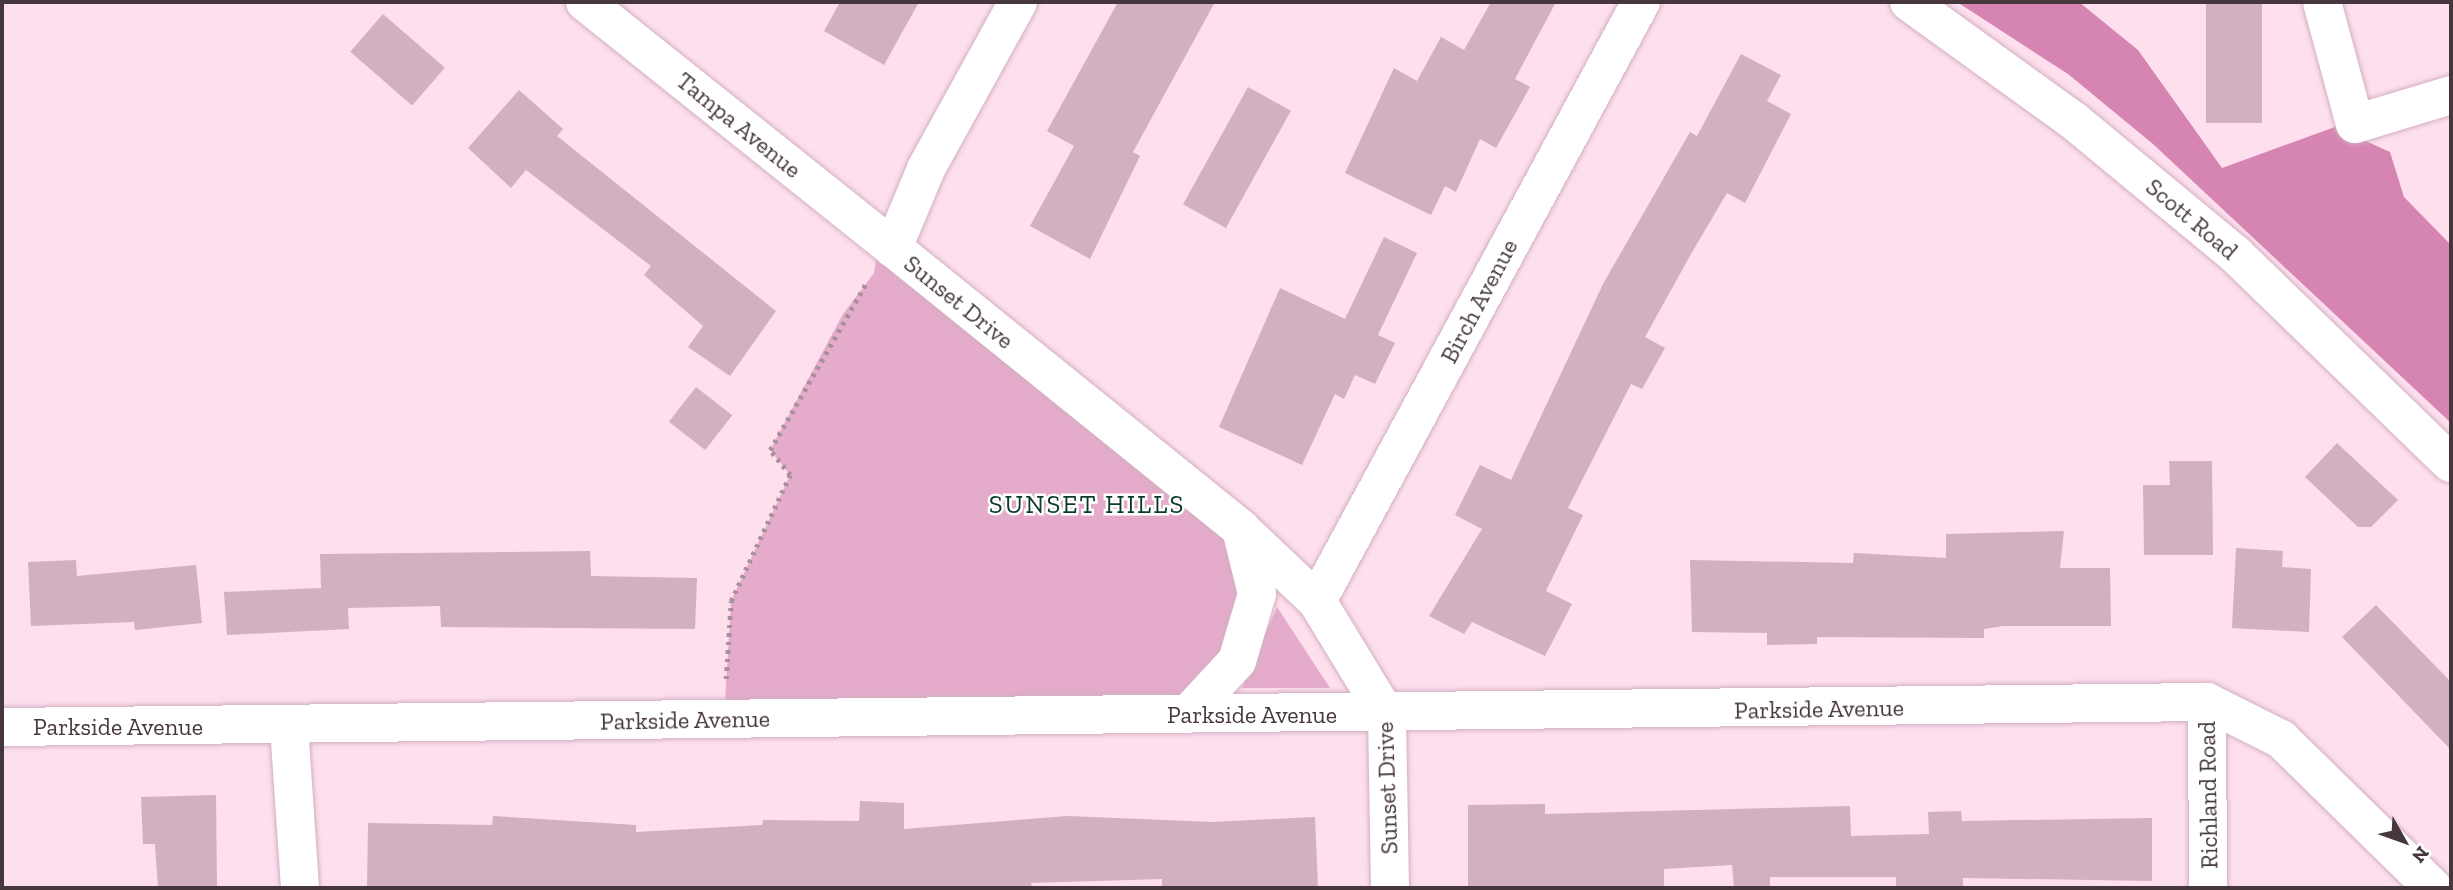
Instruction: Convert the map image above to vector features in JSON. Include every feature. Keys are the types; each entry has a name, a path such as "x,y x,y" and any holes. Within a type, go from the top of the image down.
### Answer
{"street":[{"name":"Tampa Avenue","path":"585,2 893,248"},
{"name":"Sunset Drive","path":"1018,2 926,169 893,248 1241,529 1317,601 1387,716 1390,888"},
{"name":"Birch Avenue","path":"1317,601 1642,2"},
{"name":"Scott Road","path":"1909,2 2074,121 2236,255 2451,463"},
{"path":"2322,2 2355,124 2451,95"},
{"path":"1188,714 1237,661 1257,594 1241,529"},
{"name":"Parkside Avenue","path":"2,727 289,726 1188,714 1387,716 2207,702 2281,739 2433,888"},
{"name":"Richland Road","path":"2207,702 2208,888"},
{"path":"289,726 300,888"}],"path":[{"path":"726,686 731,601 790,475 770,450 867,281"}],"shaded area":[{"path":"1957,2 2079,2 2138,50 2222,168 2335,127 2390,152 2404,197 2451,245 2451,423 2153,144 2068,74"},
{"path":"880,237 1241,529 1257,594 1188,714 724,719 731,601 790,475 770,450 843,314 874,273"},
{"path":"1277,607 1330,688 1242,688"}],"building":[{"path":"840,2 919,2 884,65 824,31"},
{"path":"1118,2 1215,2 1133,152 1140,156 1090,259 1030,226 1074,146 1047,131"},
{"path":"1491,2 1556,2 1515,79 1530,87 1496,148 1480,139 1456,192 1445,186 1431,215 1345,173 1394,68 1417,81 1441,37 1464,50"},
{"path":"2206,2 2262,2 2262,123 2206,123"},
{"path":"383,14 445,68 412,106 350,52"},
{"path":"1741,54 1781,75 1767,101 1791,114 1745,203 1727,193 1645,337 1665,348 1642,389 1631,384 1568,508 1583,515 1546,591 1572,604 1545,656 1472,622 1464,634 1429,616 1482,529 1455,515 1480,465 1511,480 1603,284 1690,132 1697,136"},
{"path":"1248,87 1291,111 1226,228 1183,204"},
{"path":"519,90 563,129 557,136 776,311 730,376 688,347 703,326 644,275 651,266 526,170 511,188 468,148"},
{"path":"1384,237 1417,253 1378,335 1395,343 1375,384 1355,375 1344,399 1335,394 1302,465 1219,427 1280,288 1345,319"},
{"path":"696,387 732,415 705,450 669,422"},
{"path":"2337,443 2398,500 2371,527 2358,527 2305,477"},
{"path":"2169,461 2212,461 2213,555 2144,555 2143,485 2170,485"},
{"path":"2064,531 2060,568 2110,568 2111,626 2003,626 1984,629 1984,638 1817,637 1817,644 1767,645 1767,633 1692,632 1690,560 1853,563 1854,553 1946,558 1946,534"},
{"path":"2236,548 2283,551 2282,567 2311,569 2309,632 2232,628"},
{"path":"590,551 591,576 697,578 695,629 441,627 440,606 348,608 349,629 227,635 224,592 321,588 320,554"},
{"path":"76,560 77,576 196,565 202,623 135,630 134,622 31,626 28,562"},
{"path":"2376,605 2451,682 2451,750 2342,637"},
{"path":"216,795 217,888 158,888 155,844 143,844 141,797"},
{"path":"860,801 904,803 904,829 1068,816 1213,822 1315,817 1318,888 1162,888 1162,879 1031,883 1032,888 367,887 368,823 492,825 493,816 636,825 636,832 762,825 763,820 859,821"},
{"path":"1545,804 1545,814 1850,806 1851,836 1929,834 1928,812 1961,811 1962,821 2152,818 2152,881 1963,878 1963,888 1896,888 1896,877 1770,877 1770,888 1734,888 1732,865 1664,869 1664,888 1468,888 1468,805"}],"district":[{"name":"SUNSET HILLS","path":"1087,505"}]}
